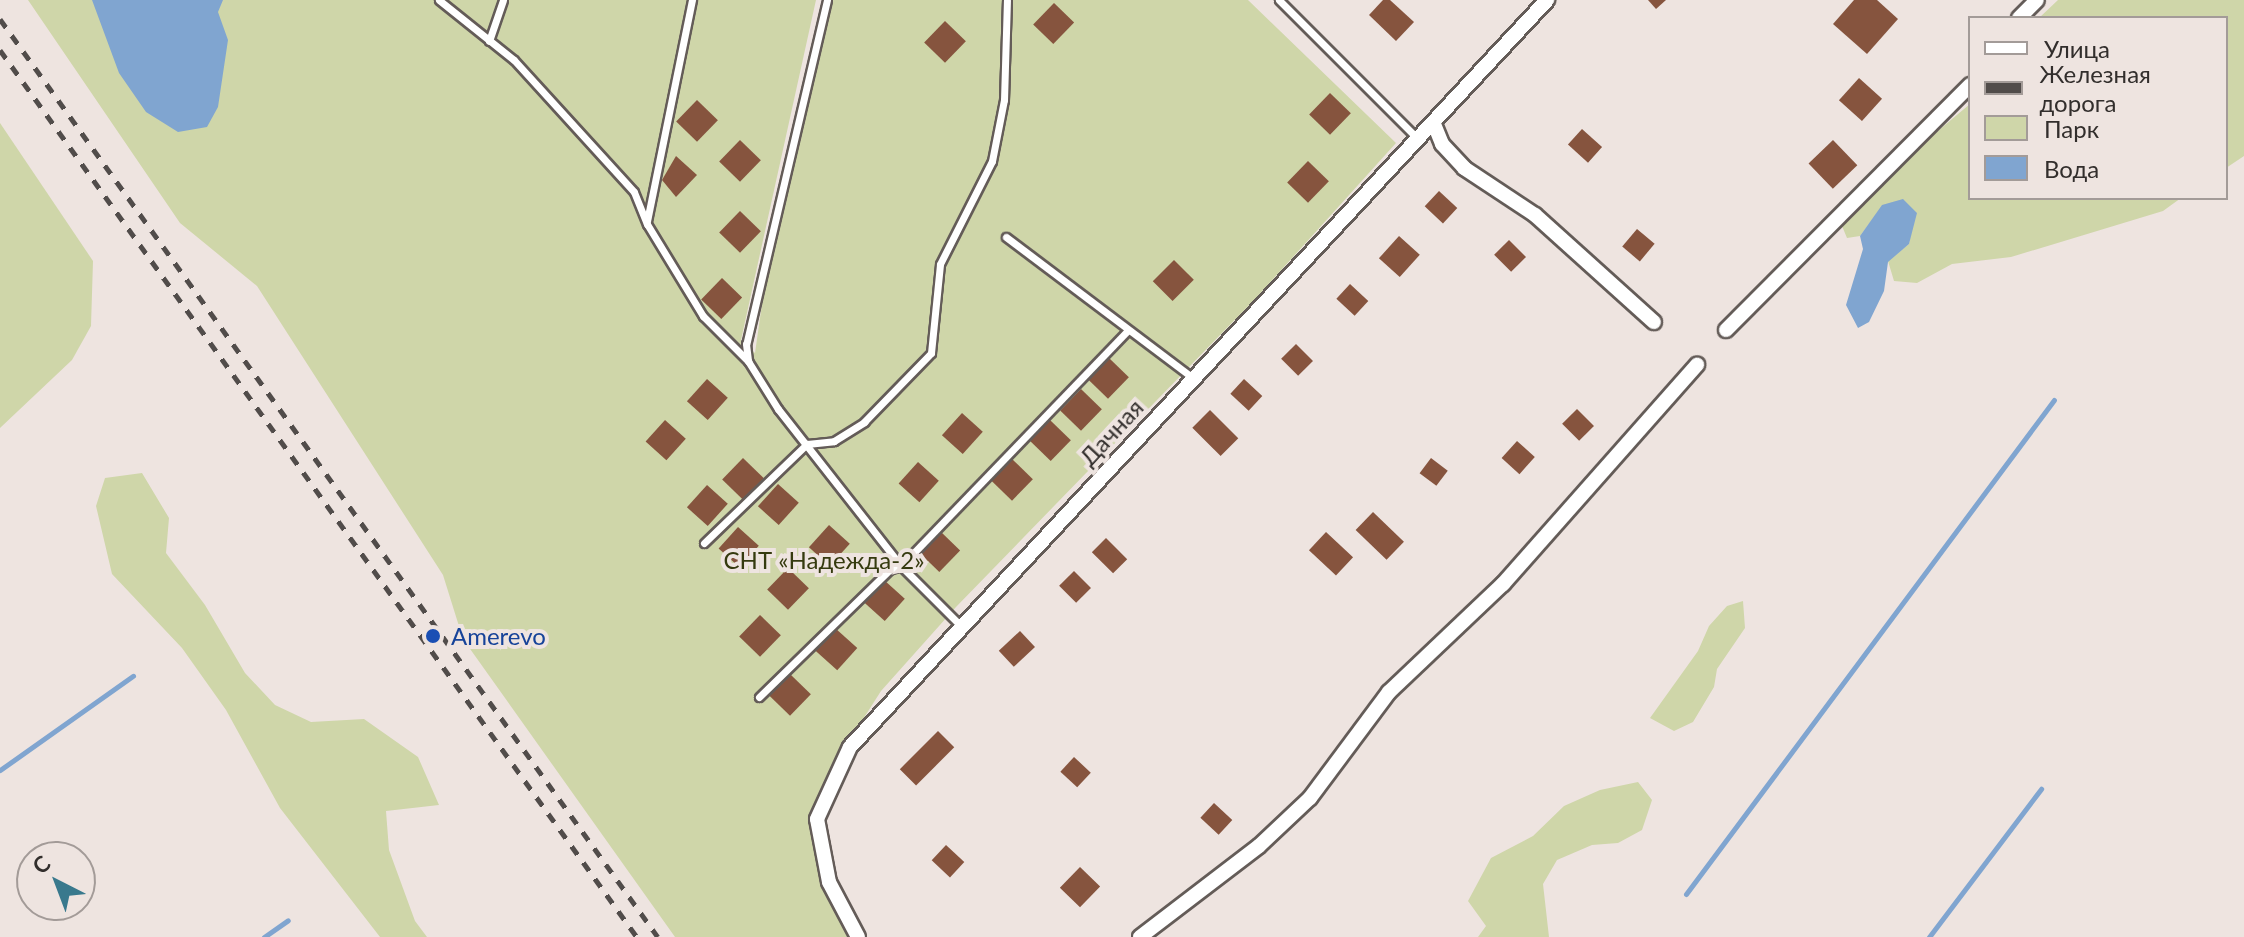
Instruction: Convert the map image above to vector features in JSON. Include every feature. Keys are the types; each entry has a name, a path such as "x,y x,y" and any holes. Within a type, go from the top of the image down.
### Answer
{"street":[{"name":"Дачная","path":"959,624 1434,124 1547,0"},
{"path":"2021,16 2037,0"},
{"path":"1726,330 1968,87"},
{"path":"1434,124 1442,144 1464,168 1535,215 1654,322"},
{"path":"858,937 829,882 817,819 850,747 959,624 1314,263 1420,140"},
{"path":"1140,937 1259,846 1310,798 1389,692 1503,584 1697,365"}],"lane":[{"path":"439,0 489,41 565,112 625,180 647,224 703,316 748,361 901,566 959,624"},
{"path":"489,41 503,0"},
{"path":"647,224 692,0"},
{"path":"748,361 746,344 827,0"},
{"path":"704,543 807,444 834,441 864,422 931,353 940,264 992,161 1004,100 1007,0"},
{"path":"1279,0 1420,140"},
{"path":"1006,237 1198,382"},
{"path":"759,697 889,570 901,566 1127,331"}],"green space":[{"name":"СНТ «Надежда-2»","path":"28,0 816,0 741,340 755,353 772,234 833,0 1248,0 1396,143 1256,298 956,607 881,691 837,760 821,836 855,937 675,937 463,639 443,575 257,286 180,223"},
{"path":"2058,0 2244,0 2244,156 2228,167 2228,16 2041,16"},
{"path":"1968,106 1968,200 2178,200 2163,211 2011,257 1952,264 1917,283 1894,281 1888,261 1909,244 1911,231 1883,205 1860,236 1847,238 1842,226 1908,156"},
{"path":"0,123 93,261 91,326 72,360 0,428"},
{"path":"142,473 169,518 166,553 205,605 245,673 275,705 311,722 364,719 418,757 439,805 386,811 389,850 415,921 427,937 380,937 280,808 226,710 182,648 112,574 96,506 105,478"},
{"path":"1743,601 1745,628 1717,669 1714,687 1693,722 1674,731 1650,718 1698,651 1709,626 1727,606"},
{"path":"1638,782 1652,800 1642,830 1618,843 1592,845 1557,860 1543,884 1549,937 1478,937 1486,926 1468,901 1491,858 1533,836 1564,806 1600,790"}],"water":[{"path":"92,0 223,0 218,12 228,40 218,107 207,127 178,132 146,112 119,73"},
{"path":"1903,199 1917,213 1909,244 1888,262 1884,291 1869,322 1858,328 1846,305 1863,249 1860,236 1882,205"}],"building":[{"path":"1383,0 1390,0 1414,22 1396,41 1369,15"},
{"path":"1648,0 1666,0 1656,9"},
{"path":"1854,0 1877,0 1898,19 1867,54 1833,24"},
{"path":"1054,3 1074,22 1053,44 1033,25"},
{"path":"945,21 966,41 945,63 924,43"},
{"path":"1859,78 1882,99 1862,121 1839,100"},
{"path":"1330,93 1351,113 1330,135 1309,115"},
{"path":"697,100 718,120 697,142 676,122"},
{"path":"1582,129 1602,147 1588,163 1568,145"},
{"path":"740,140 761,160 740,182 719,162"},
{"path":"1833,140 1857,165 1833,189 1809,164"},
{"path":"676,156 697,175 676,197 662,180"},
{"path":"1308,161 1329,181 1308,203 1287,183"},
{"path":"1439,191 1457,208 1443,223 1425,206"},
{"path":"740,211 761,231 740,253 719,233"},
{"path":"1637,229 1655,244 1640,261 1622,247"},
{"path":"1399,236 1420,255 1400,277 1379,258"},
{"path":"1509,240 1526,257 1511,272 1494,255"},
{"path":"1174,260 1194,280 1173,301 1153,281"},
{"path":"722,278 742,297 721,319 701,300"},
{"path":"1350,284 1368,301 1355,316 1336,299"},
{"path":"1296,344 1313,361 1298,376 1281,359"},
{"path":"1108,357 1129,377 1108,399 1087,379"},
{"path":"707,379 728,398 708,420 687,401"},
{"path":"1244,379 1262,396 1249,411 1230,394"},
{"path":"1081,389 1102,409 1081,431 1060,411"},
{"path":"1577,409 1594,426 1579,441 1562,424"},
{"path":"1210,410 1238,438 1221,456 1192,428"},
{"path":"962,413 983,432 963,454 942,435"},
{"path":"665,420 686,439 666,460 646,442"},
{"path":"1050,420 1071,440 1051,461 1030,441"},
{"path":"1517,441 1535,457 1519,474 1502,458"},
{"path":"743,458 764,478 743,500 722,480"},
{"path":"1431,458 1448,471 1436,486 1420,473"},
{"path":"1012,459 1033,479 1012,501 991,481"},
{"path":"918,462 939,481 919,502 899,484"},
{"path":"778,484 799,503 779,525 758,506"},
{"path":"707,485 728,504 708,526 687,507"},
{"path":"1373,512 1404,542 1387,560 1356,530"},
{"path":"829,525 850,544 830,566 809,547"},
{"path":"738,527 759,546 739,567 719,549"},
{"path":"940,531 960,550 939,572 919,553"},
{"path":"1326,532 1353,557 1336,576 1309,550"},
{"path":"1106,538 1127,559 1113,573 1092,552"},
{"path":"788,568 809,588 788,610 767,590"},
{"path":"1074,571 1091,588 1076,603 1059,586"},
{"path":"884,580 905,599 885,621 864,602"},
{"path":"760,615 781,635 760,657 739,637"},
{"path":"835,628 857,648 837,670 815,650"},
{"path":"1020,631 1035,647 1014,667 999,651"},
{"path":"790,674 811,694 790,716 769,696"},
{"path":"938,731 954,747 916,785 900,769"},
{"path":"1074,757 1091,773 1077,787 1060,772"},
{"path":"1214,803 1232,820 1219,835 1200,818"},
{"path":"946,845 964,862 950,877 932,860"},
{"path":"1080,867 1100,886 1080,907 1060,888"}],"waterway":[{"path":"1686,894 2054,400"},
{"path":"0,770 133,676"},
{"path":"1929,937 2041,789"},
{"path":"264,937 288,920"}],"railway":[{"path":"0,19 658,937"},
{"path":"0,50 637,937"}],"place":[{"name":"Amerevo","path":"433,636"}]}
